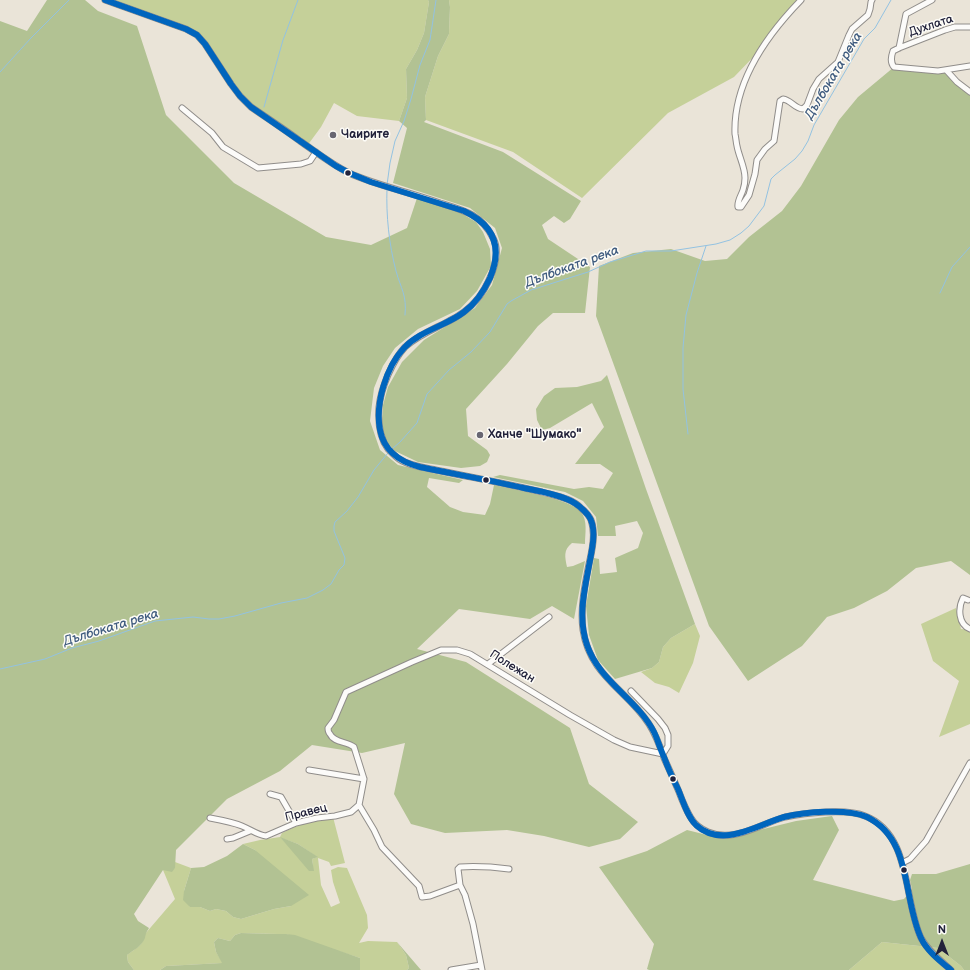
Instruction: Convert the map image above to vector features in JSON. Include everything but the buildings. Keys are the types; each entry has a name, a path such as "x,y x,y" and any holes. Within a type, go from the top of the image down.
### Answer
{"street":[{"path":"105,0 186,29 197,35 231,84 251,107 332,164 353,174 383,185 430,199 469,213 480,220 491,234 496,244 497,252 494,268 477,301 466,312 451,321 422,334 408,344 391,367 380,399 378,419 381,435 386,446 400,460 417,466 518,486 564,498 576,503 585,511 591,520 593,531 591,554 583,600 582,621 583,632 589,653 605,677 629,700 647,722 657,738 689,816 696,825 715,835 729,836 753,829 781,818 812,813 852,812 865,815 877,822 888,833 897,846 915,921 921,937 930,951 951,970"},
{"path":"801,0 787,15 761,50 746,78 739,100 735,133 736,145 744,169 745,178 744,190 738,201 738,207 742,207 749,195 758,160 764,149 774,141 780,101 786,99 799,109 807,105 813,89 819,79 838,62 852,29 868,15 872,0"},
{"path":"932,0 906,14 899,48 894,51 892,55 892,65 894,67 938,71 947,71 970,66"},
{"name":"Духлата","path":"899,48 955,27 970,27"},
{"path":"947,71 957,82 970,92"},
{"path":"182,108 212,133 223,147 258,168 301,164 310,161 316,152"},
{"path":"968,600 963,598 960,610 963,623 970,629"},
{"path":"488,664 549,617"},
{"name":"Полежан","path":"364,779 354,747 350,744 334,739 330,735 328,728 334,720 346,692 441,650 457,650 470,654 614,740 630,747 663,754"},
{"path":"631,691 665,728 668,735 668,746 663,754"},
{"path":"902,863 910,859 926,841 970,763"},
{"path":"309,770 364,779 359,805 382,847 419,886 422,897 430,896 460,885"},
{"path":"270,794 281,797 296,823"},
{"name":"Правец","path":"210,818 237,825 266,836 296,823 351,812 359,805"},
{"path":"227,839 233,838 250,830"},
{"path":"451,970 482,968 473,924 464,892 460,885 459,868 493,867 509,869"}],"green space":[{"path":"47,0 85,0 98,11 137,26 166,115 234,183 326,237 371,245 407,228 417,198 461,213 476,222 483,232 490,249 491,266 477,291 460,309 418,329 395,348 383,366 374,388 370,421 380,450 398,465 463,480 459,483 429,478 427,487 450,507 463,512 485,515 490,504 494,485 554,499 575,507 581,512 585,519 585,544 572,543 567,548 565,554 567,567 585,561 574,619 552,606 530,619 459,609 417,649 466,662 570,728 589,784 638,822 620,839 589,847 544,836 507,830 445,833 411,824 394,794 405,743 362,753 312,745 280,771 227,799 176,850 175,868 172,872 163,870 134,914 138,921 149,928 145,938 138,948 127,955 128,962 134,970 0,970 0,21 27,31"},
{"path":"105,0 428,0 429,2 424,33 417,50 406,69 407,98 399,121 357,116 334,103 321,127 307,146 240,96 197,35"},
{"path":"428,0 449,0 450,7 449,34 438,56 425,97 426,120 424,122 503,152 581,201 570,219 564,223 554,216 542,225 548,239 590,267 585,313 553,313 538,326 507,364 466,409 468,436 487,450 490,455 487,462 480,466 461,468 418,462 395,451 385,440 382,424 383,405 388,387 402,362 424,340 475,308 492,285 502,248 495,228 470,208 393,183 407,128 399,121 407,98 406,69 417,50 424,33 429,2"},
{"path":"449,0 801,0 761,49 734,77 668,113 582,198 513,152 426,120 425,97 438,56 449,34"},
{"path":"894,67 947,71 970,92 970,575 951,561 916,568 887,591 854,608 827,617 802,646 748,681 709,626 596,316 599,266 633,253 671,249 705,261 727,259 749,237 782,211 801,186 839,120 858,97"},
{"path":"607,375 646,489 695,624 671,638 663,647 659,662 652,668 615,679 598,660 589,635 586,606 594,558 599,559 600,574 617,572 615,558 638,548 643,533 637,521 615,526 616,536 598,536 596,517 583,501 565,492 493,477 500,475 574,489 589,487 603,489 613,473 600,464 575,464 604,427 592,403 550,428 542,430 537,420 536,409 544,396 555,388 577,387 601,381"},
{"path":"956,608 961,629 970,630 970,724 939,737 959,681 933,661 921,624"},
{"path":"695,624 700,636 693,663 679,693 669,687 655,683 641,672 652,668 659,662 663,647 671,638"},
{"path":"832,816 839,830 813,880 894,901 904,899 912,889 910,880 912,874 936,874 970,864 970,970 964,970 938,948 882,942 849,970 647,969 654,944 599,867 647,851 687,830 723,839 796,821"},
{"path":"333,817 345,863 331,866 329,862 318,858 321,885 331,907 340,903 333,882 331,870 338,867 347,868 367,915 368,928 359,943 368,941 397,942 406,955 409,968 407,970 360,970 360,958 286,934 241,933 235,935 230,941 218,938 214,942 216,952 223,963 166,966 160,970 134,970 128,962 127,955 141,944 145,934 175,899 163,870 175,868 175,862 191,868 184,891 190,907 200,907 210,911 216,909 226,911 233,917 241,919 274,909 291,906 255,850 243,844 280,837 282,833 294,827","holes":["281,838 298,844 317,857 312,859 313,866"]},
{"path":"280,837 298,844 318,857 312,859 314,871 309,871"},
{"path":"243,844 255,850 309,895 291,906 274,909 241,919 233,917 226,911 216,909 210,911 200,907 190,907 183,900 184,891 191,868 204,867 227,856"},
{"path":"241,933 295,935 360,958 360,970 160,970 166,966 222,963 216,952 214,942 218,938 230,941 235,935"},
{"path":"397,942 421,970 407,970 409,968 406,955"},
{"path":"882,942 938,948 964,970 849,970"}],"waterway":[{"path":"0,72 69,0"},
{"path":"264,107 283,40 298,0"},
{"path":"387,185 395,141 404,121 420,65 430,40 436,0"},
{"name":"Дълбоката река","path":"392,449 417,423 427,394 449,370 471,352 490,332 507,304 511,301 531,290 588,272 610,262 646,251 671,251 716,244 730,240 749,226 764,206 771,179 795,159 802,151 808,141 814,125 864,39 875,28 891,0"},
{"path":"387,188 387,209 390,240 396,271 404,297 405,315"},
{"path":"688,434 683,389 683,348 686,315 706,246"},
{"path":"940,293 952,267 970,247"},
{"name":"Дълбоката река","path":"0,669 45,659 72,648 99,641 155,621 193,617 219,619 307,598 323,590 331,584 339,570 344,565 345,558 334,531 335,522 347,511 358,497 374,470 388,453"}],"transit line":[{"path":"105,0 186,29 197,35 205,44 231,84 251,107 336,166 371,182 464,211 483,223 489,230 495,247 496,256 490,278 485,288 472,305 457,317 426,332 411,342 404,348 392,365 383,386 379,409 380,430 385,444 389,450 400,459 413,465 560,496 571,501 582,509 588,515 592,523 593,531 593,545 582,609 582,621 587,645 600,669 647,720 654,732 690,817 696,825 706,832 717,835 728,835 740,833 784,817 803,814 849,812 867,817 882,827 892,840 899,855 915,922 921,938 930,951 951,970"}],"place":[{"name":"Чаирите","path":"333,135"},
{"name":"Ханче \"Шумако\"","path":"480,435"}]}
